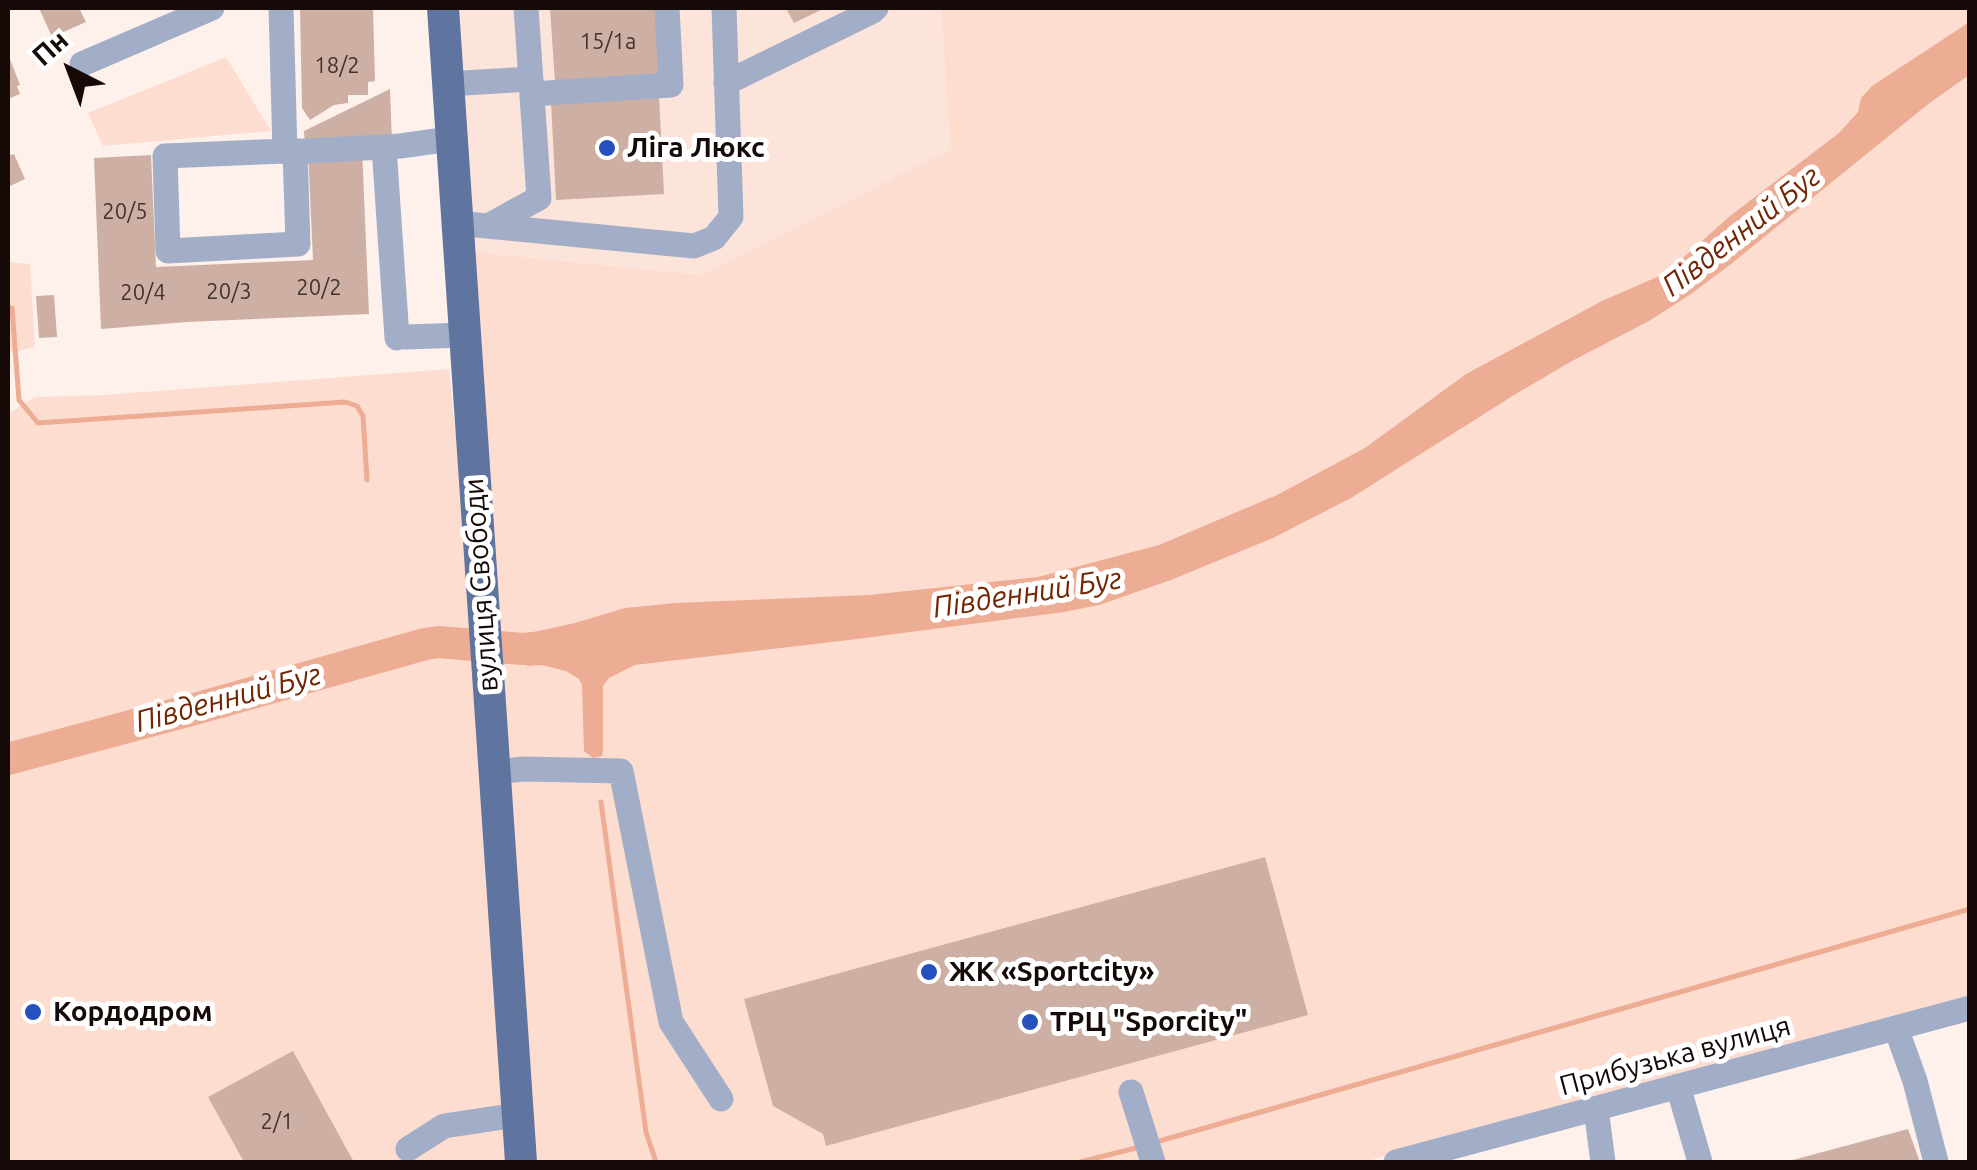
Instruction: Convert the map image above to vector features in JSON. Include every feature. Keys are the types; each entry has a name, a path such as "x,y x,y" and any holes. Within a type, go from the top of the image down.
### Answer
{"main road":[{"name":"вулиця Свободи","path":"443,8 520,1162"}],"street":[{"path":"82,64 212,8"},
{"path":"281,8 290,151 298,244 168,250 165,156 290,151 384,147 450,139"},
{"path":"490,225 539,198 526,8"},
{"path":"447,84 671,84 667,8"},
{"path":"456,223 694,246 714,238 731,217 724,8"},
{"path":"726,82 876,8"},
{"path":"384,147 401,338 463,335"},
{"path":"494,772 620,771 671,1022 721,1099"},
{"name":"Прибузька вулиця","path":"1396,1162 1970,1008"},
{"path":"1896,1028 1936,1162"},
{"path":"1678,1086 1700,1162"},
{"path":"1131,1092 1153,1162"},
{"path":"1596,1109 1602,1162"},
{"path":"408,1149 444,1126 518,1116"}],"shaded area":[{"path":"452,8 941,8 952,149 701,275 466,251"},
{"path":"941,8 1969,8 1969,999 1364,1162 529,1162 466,251 701,275 951,149"},
{"path":"226,57 271,131 103,146 88,113"},
{"path":"8,262 30,264 35,347 8,353"},
{"path":"449,369 468,550 513,1162 8,1162 8,414 35,397"}],"water":[{"path":"1968,23 1969,75 1691,294 1514,395 1351,498 1273,538 1171,580 1099,605 1064,612 635,665 609,678 603,686 603,751 602,756 593,758 584,751 579,679 566,671 522,663 521,638 525,634 625,608 869,595 1038,577 1159,545 1277,495 1365,448 1466,374 1675,265 1730,216 1839,133 1858,112 1861,98 1872,86"}],"building":[{"path":"39,8 79,8 86,22 52,37"},
{"path":"300,8 373,8 375,81 368,82 368,95 348,95 348,103 334,105 310,120 302,108"},
{"path":"550,8 661,8 665,76 555,83"},
{"path":"786,8 825,8 794,23"},
{"path":"8,54 20,94 8,99"},
{"path":"390,89 392,143 305,146 304,131"},
{"path":"659,96 664,194 556,200 551,102"},
{"path":"362,148 369,314 101,329 94,158 151,155 156,267 313,260 308,151"},
{"path":"14,154 25,179 8,187 8,156"},
{"path":"54,295 57,337 39,338 36,296"},
{"name":"ТРЦ \"Sporcity\"","path":"1265,857 1308,1015 826,1146 823,1134 773,1106 744,999"},
{"path":"293,1051 354,1162 244,1162 208,1097"},
{"path":"1908,1129 1920,1162 1789,1162 1789,1161"}],"waterway":[{"path":"8,307 12,308 19,400 38,423 345,402 357,406 363,416 367,480"},
{"name":"Південний Буг","path":"8,759 425,644 522,649 567,645"},
{"path":"601,802 646,1132 656,1162"},
{"path":"1156,1142 1970,909"},
{"path":"1080,1162 1140,1147"}],"place":[{"name":"Ліга Люкс","path":"607,148"},
{"name":"ЖК «Sportcity»","path":"929,972"},
{"name":"Кордодром","path":"33,1012"},
{"name":"ТРЦ \"Sporcity\"","path":"1030,1022"}]}
